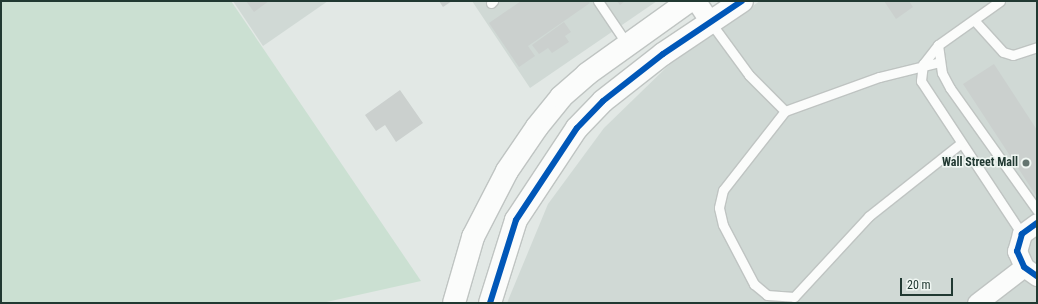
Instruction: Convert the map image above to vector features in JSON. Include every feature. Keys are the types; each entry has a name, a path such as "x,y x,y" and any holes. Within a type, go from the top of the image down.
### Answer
{"street":[{"path":"454,303 473,236 515,158 561,97 627,44 689,1"},
{"path":"696,1 711,23"},
{"path":"490,303 516,220 577,128 603,102 651,64 742,1"},
{"path":"977,303 1030,272 1018,251 1030,228"}],"lane":[{"path":"598,1 627,44"},
{"path":"1000,1 938,45 923,64 921,81 925,92 961,143 1030,228"},
{"path":"974,20 1003,52 1013,55 1037,47"},
{"path":"711,23 753,80 785,111"},
{"path":"938,45 940,62 950,88 1037,210"},
{"path":"940,62 923,64 825,94 785,111 723,190 719,208 731,245 754,284 779,298 794,297 807,286 869,216 961,143"}],"shaded area":[{"path":"233,1 328,1 263,46"},
{"path":"472,1 657,1 530,88"},
{"path":"760,1 1037,1 1037,303 507,303 548,204 604,128 674,60"}],"green space":[{"path":"1,1 231,1 421,281 322,303 1,303"}],"building":[{"path":"246,1 269,1 254,12"},
{"path":"439,1 452,1 443,7"},
{"path":"521,1 588,1 590,3 528,46 535,56 519,67 489,23"},
{"path":"617,1 625,1 620,5"},
{"path":"884,1 909,1 913,7 896,19"},
{"path":"564,22 571,32 565,36 569,42 552,53 548,48 539,54 532,45"},
{"name":"Wall Street Mall","path":"994,64 1037,130 1037,197 963,84"},
{"path":"400,90 423,123 396,142 385,125 376,131 365,115"}],"cycle path":[{"path":"490,303 516,220 577,128 603,101 663,54 742,1"},
{"path":"1037,223 1022,234 1017,251 1024,267 1037,276"}],"place":[{"name":"Wall Street Mall","path":"1026,163"}]}
